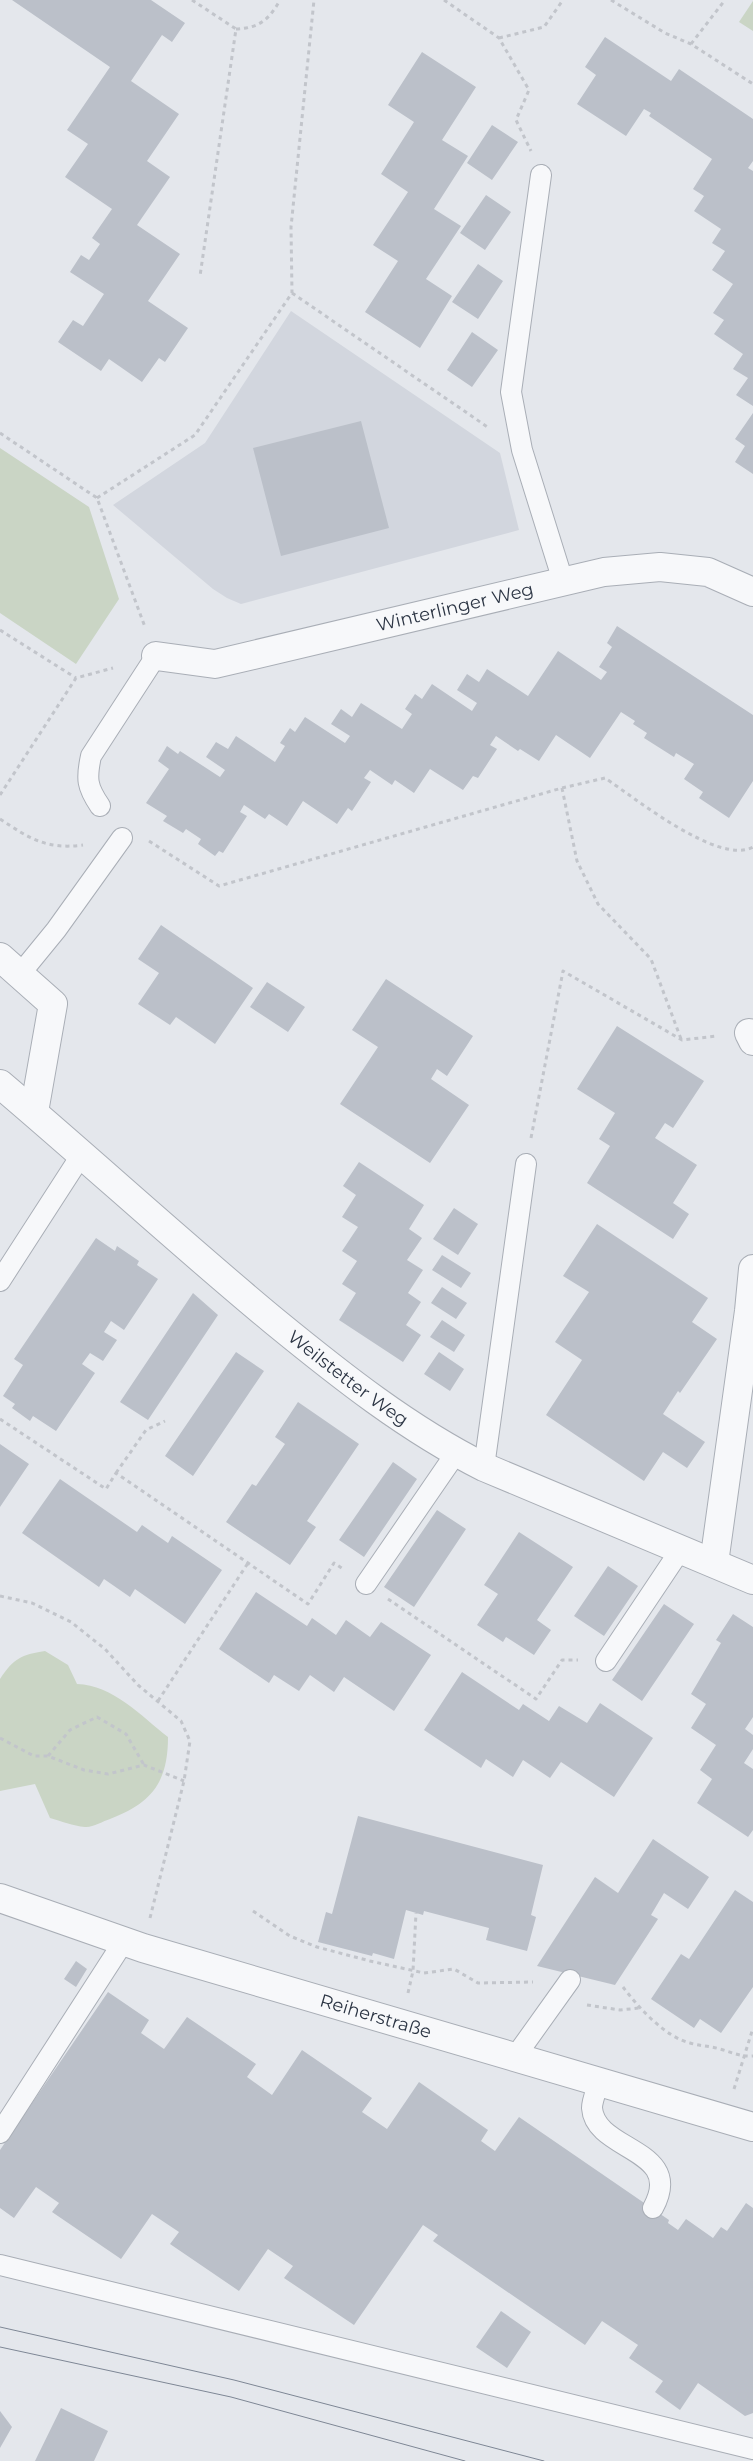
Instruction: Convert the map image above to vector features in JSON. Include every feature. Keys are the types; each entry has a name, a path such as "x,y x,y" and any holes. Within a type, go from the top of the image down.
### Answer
{"street":[{"name":"Winterlinger Weg","path":"156,656 215,664 604,572 660,567 708,572 753,592"},
{"path":"10,965 53,1004 34,1112"},
{"name":"Weilstetter Weg","path":"0,1084 248,1300 343,1377 456,1452 484,1467 753,1580"},
{"path":"714,1563 750,1310 753,1269"},
{"name":"Reiherstraße","path":"0,1898 134,1944 753,2127"}],"lane":[{"path":"541,174 511,392 522,450 563,581"},
{"path":"100,806 89,790 87,774 91,756 156,656"},
{"path":"10,965 56,930 122,838"},
{"path":"0,1281 82,1154"},
{"path":"484,1467 526,1164"},
{"path":"366,1584 456,1452"},
{"path":"606,1661 681,1549"},
{"path":"0,2133 134,1944"},
{"path":"515,2057 565,1987"},
{"path":"600,2082 592,2107 596,2121 604,2130 654,2167 661,2186 659,2198 653,2208"},
{"path":"0,2264 753,2449"}],"path":[{"path":"192,0 236,30 253,28 263,22 280,0"},
{"path":"200,0 201,6"},
{"path":"97,498 195,435 292,293 291,227 314,0"},
{"path":"444,0 499,38 529,90 516,120 541,174"},
{"path":"499,38 544,27 564,0"},
{"path":"611,0 665,33 691,44 753,84"},
{"path":"691,44 725,0"},
{"path":"200,276 236,30"},
{"path":"292,293 522,450"},
{"path":"0,433 97,498 156,656 76,678 0,795"},
{"path":"0,630 76,678"},
{"path":"0,819 34,841 65,848 140,835 219,886 562,788 605,778 692,836 723,850 748,850 753,847"},
{"path":"562,788 577,861 598,904 651,959 682,1040"},
{"path":"526,1164 563,971 682,1040 751,1037"},
{"path":"0,1419 106,1489 146,1430 165,1421"},
{"path":"116,1473 308,1604 334,1563 536,1699 562,1660 606,1661"},
{"path":"158,1700 248,1563"},
{"path":"0,1596 32,1604 71,1622 105,1648 138,1684 180,1721 190,1742 184,1781 134,1944"},
{"path":"48,1756 70,1730 97,1717 126,1734 144,1765"},
{"path":"0,1738 34,1756 48,1756 84,1770 108,1774 144,1765 184,1781"},
{"path":"253,1911 290,1936 317,1947 424,1973 454,1969 478,1983 530,1981 565,1987 592,2007 620,2010 639,2008"},
{"path":"409,2026 406,2003 413,1971 416,1913"},
{"path":"623,1987 639,2008 666,2030 688,2043 715,2047 744,2057 753,2056"},
{"path":"733,2092 753,2028"}],"shaded area":[{"path":"291,311 500,453 519,530 241,604 213,589 113,505 205,443"}],"green space":[{"path":"753,1 753,31 739,22"},
{"path":"0,448 89,507 119,599 76,664 0,613"},
{"path":"45,1651 68,1665 77,1684 103,1690 114,1696 137,1711 168,1737 165,1767 155,1789 137,1806 125,1813 91,1826 76,1826 50,1818 35,1784 0,1791 0,1679 14,1662 24,1656"}],"building":[{"path":"12,0 151,0 185,23 172,42 162,35 131,81 179,114 147,161 170,177 137,225 180,254 148,301 188,328 165,362 159,358 142,382 109,359 101,371 58,342 73,320 83,326 104,294 70,272 81,255 89,260 100,244 92,238 112,209 65,177 88,144 67,130 110,67"},
{"path":"605,37 671,81 679,69 753,119 753,161 748,168 753,171 753,406 736,395 748,378 733,369 743,354 714,334 724,320 713,313 733,284 712,270 725,251 712,243 721,229 694,211 704,196 693,189 712,159 649,116 651,113 644,109 626,136 577,104 596,75 585,67"},
{"path":"422,52 476,87 442,140 468,156 434,209 461,226 426,279 452,296 420,348 365,312 398,261 373,245 408,192 381,174 414,122 388,105"},
{"path":"492,125 518,142 492,180 467,163"},
{"path":"486,195 511,212 485,250 460,233"},
{"path":"478,264 503,281 478,319 452,302"},
{"path":"472,332 498,350 472,387 447,370"},
{"path":"753,413 753,474 735,462 745,446 735,439"},
{"path":"361,421 389,528 281,556 253,448"},
{"path":"617,626 753,715 753,781 729,818 699,798 703,792 684,779 694,764 676,753 674,757 644,738 647,733 633,724 635,721 621,712 590,758 556,735 539,761 520,749 518,751 496,736 490,745 497,749 478,778 473,776 463,790 430,769 414,793 395,780 392,785 370,770 364,778 371,782 352,811 348,808 337,824 303,801 287,826 269,814 265,819 244,805 240,812 247,816 223,853 219,851 215,856 198,844 201,839 186,829 183,833 163,821 167,816 146,803 169,769 158,761 167,746 178,754 180,751 220,777 225,770 206,757 216,742 228,749 236,736 275,762 285,746 280,743 290,728 295,732 305,717 345,743 350,736 331,724 341,709 352,717 361,703 402,729 412,714 405,709 415,694 422,699 432,684 472,711 477,703 457,690 467,674 479,682 487,669 528,696 558,651 601,680 607,672 599,667 612,647 607,643"},
{"path":"161,925 253,988 215,1044 176,1017 170,1025 138,1004 159,973 138,959"},
{"path":"386,979 473,1036 447,1076 437,1069 431,1079 469,1105 430,1163 340,1104 378,1047 352,1030"},
{"path":"267,982 305,1007 288,1032 250,1007"},
{"path":"617,1026 704,1081 673,1128 665,1123 655,1138 697,1165 673,1203 689,1214 673,1239 587,1183 610,1146 599,1139 615,1113 577,1089"},
{"path":"359,1162 424,1205 409,1229 422,1238 407,1260 423,1270 408,1293 421,1302 406,1325 421,1335 403,1362 339,1320 356,1293 342,1284 357,1261 342,1251 358,1227 342,1217 356,1195 343,1186"},
{"path":"454,1208 478,1224 458,1255 433,1239"},
{"path":"597,1224 708,1298 692,1322 717,1339 680,1393 678,1391 663,1414 705,1442 687,1468 663,1452 644,1481 546,1415 582,1360 555,1342 589,1292 563,1276"},
{"path":"96,1238 115,1251 117,1246 139,1261 137,1265 158,1279 124,1330 111,1321 104,1332 117,1340 103,1361 90,1353 82,1364 95,1373 56,1431 33,1416 30,1421 12,1408 15,1404 3,1396 23,1365 14,1359"},
{"path":"442,1255 471,1273 461,1288 432,1270"},
{"path":"442,1287 467,1303 456,1319 431,1303"},
{"path":"193,1293 218,1315 148,1420 120,1402"},
{"path":"442,1320 465,1335 454,1352 430,1337"},
{"path":"236,1352 264,1371 193,1476 165,1456"},
{"path":"439,1352 464,1369 450,1391 424,1374"},
{"path":"298,1402 359,1444 307,1521 316,1527 290,1565 226,1522 252,1484 256,1486 285,1444 275,1437"},
{"path":"0,1444 29,1464 0,1507"},
{"path":"393,1462 417,1479 364,1557 339,1540"},
{"path":"60,1479 137,1532 142,1525 168,1543 172,1536 222,1570 185,1624 135,1589 130,1597 104,1579 99,1587 22,1533"},
{"path":"437,1510 466,1529 414,1607 384,1587"},
{"path":"519,1532 573,1567 537,1620 551,1630 534,1655 506,1637 503,1642 477,1625 498,1594 484,1585"},
{"path":"608,1566 638,1586 604,1636 574,1616"},
{"path":"256,1592 307,1626 312,1618 336,1635 346,1620 370,1637 381,1622 431,1655 394,1711 344,1677 334,1692 310,1675 299,1691 274,1675 269,1683 219,1649"},
{"path":"664,1604 694,1624 642,1701 612,1680"},
{"path":"733,1614 753,1627 753,1717 745,1729 753,1735 753,1749 744,1763 753,1769 753,1830 748,1837 697,1803 712,1779 700,1770 716,1745 691,1728 706,1704 691,1694 721,1643 716,1640"},
{"path":"462,1672 519,1710 523,1704 549,1721 559,1706 587,1723 600,1703 653,1738 614,1797 561,1762 550,1778 523,1760 513,1777 486,1759 481,1768 424,1730"},
{"path":"358,1816 543,1865 531,1915 536,1917 527,1951 486,1940 489,1928 424,1911 423,1915 406,1910 394,1959 373,1953 372,1956 318,1942 326,1912 332,1914"},
{"path":"653,1839 709,1877 688,1909 664,1893 651,1915 658,1919 615,1985 537,1966 595,1877 618,1893"},
{"path":"735,1890 753,1902 753,1987 721,2033 700,2019 694,2028 651,1999 681,1954 689,1959"},
{"path":"76,1961 87,1969 76,1987 64,1979"},
{"path":"108,1992 149,2020 141,2033 164,2049 187,2017 256,2064 247,2077 272,2095 302,2050 372,2098 362,2112 387,2129 419,2082 488,2130 481,2141 495,2151 519,2117 669,2220 668,2223 678,2230 686,2219 713,2238 721,2227 727,2231 746,2203 753,2208 753,2413 745,2416 698,2383 680,2410 655,2392 663,2381 629,2358 638,2345 602,2321 585,2345 433,2241 438,2235 423,2225 354,2325 284,2278 293,2266 268,2249 239,2291 170,2244 179,2232 152,2214 121,2259 52,2212 59,2203 36,2187 14,2218 0,2208 0,2150"},
{"path":"501,2311 531,2332 507,2368 476,2347"},
{"path":"61,2408 108,2431 94,2461 35,2461"},
{"path":"0,2411 12,2427 0,2448"}],"tram line":[{"path":"0,2327 234,2380 544,2461"},
{"path":"0,2347 231,2397 465,2461"}]}
